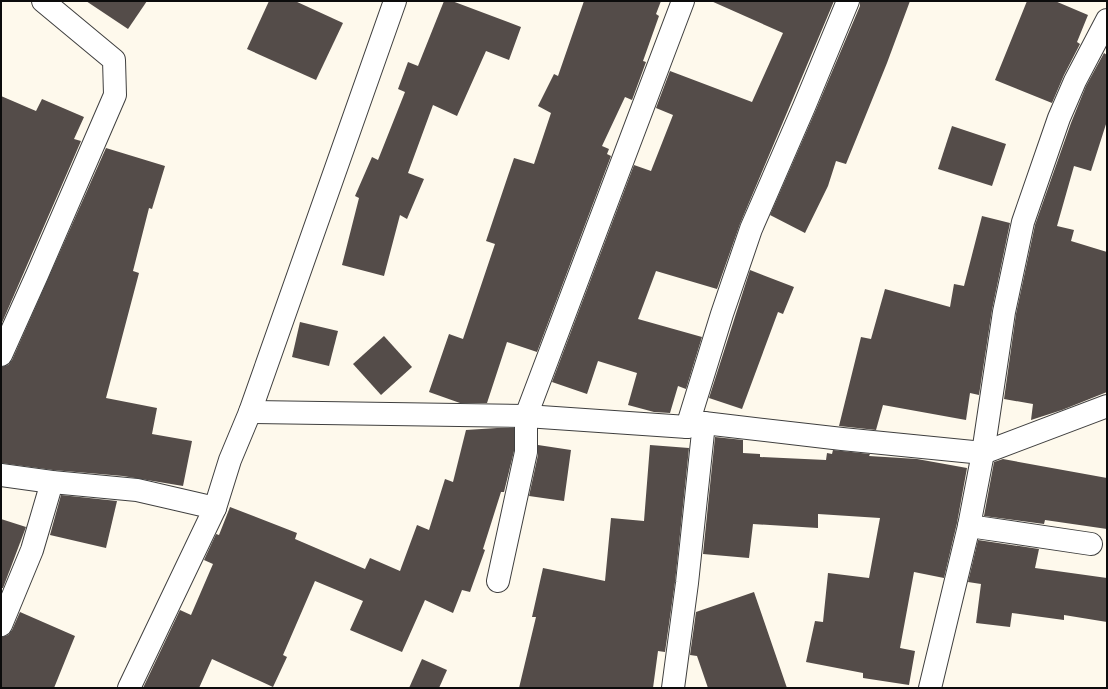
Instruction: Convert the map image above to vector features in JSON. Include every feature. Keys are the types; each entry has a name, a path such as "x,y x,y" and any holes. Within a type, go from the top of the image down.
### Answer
{"street":[{"path":"1,355 115,96 114,60 43,1"},
{"path":"129,688 215,508 230,460 250,412 395,1"},
{"path":"498,581 526,452 526,416 683,1"},
{"path":"673,688 686,583 696,425 722,314 751,229 848,1"},
{"path":"930,688 969,526 983,453 1004,312 1023,222 1059,118 1075,81 1107,20"},
{"path":"250,412 526,416 696,425 983,453 1107,406"},
{"path":"1,475 52,482 137,490 215,508"},
{"path":"1,625 32,550 52,482"},
{"path":"969,526 1091,544"}],"building":[{"path":"86,1 147,1 128,29"},
{"path":"269,1 295,1 343,23 316,80 247,49"},
{"path":"444,1 452,1 521,27 509,60 486,51 457,116 433,105 408,173 424,179 407,219 400,215 384,276 342,265 359,198 355,196 372,157 378,160 405,92 398,89 408,62 418,66"},
{"path":"584,1 661,1 656,14 659,16 643,61 646,62 632,100 625,97 602,146 609,149 607,154 611,156 537,352 507,342 487,403 460,403 429,392 449,334 463,339 495,244 486,241 514,158 534,164 551,113 538,106 554,74 558,76"},
{"path":"711,1 834,1 740,224 717,289 656,271 638,319 702,337 686,389 678,386 670,413 654,412 628,405 637,373 598,361 587,394 552,382 634,165 651,171 673,115 656,108 670,71 752,102 783,33"},
{"path":"860,1 910,1 887,63 846,164 836,161 828,186 805,233 770,215 860,6"},
{"path":"1027,1 1055,1 1088,15 1077,42 1080,44 1052,103 995,80"},
{"path":"1104,53 1107,55 1107,121 1091,171 1074,166 1057,226 1074,230 1071,241 1107,252 1107,392 1062,410 1031,420 1033,404 1004,399 1016,314 1035,225 1071,123 1086,86"},
{"path":"1,96 36,111 42,99 84,117 74,139 81,141 1,325"},
{"path":"952,126 1006,144 992,186 938,169"},
{"path":"106,148 165,166 152,209 149,208 133,271 139,273 106,398 157,408 152,434 192,441 183,486 123,476 53,470 1,463 1,367 8,365 12,360"},
{"path":"982,216 1010,223 992,310 979,395 970,393 966,420 883,405 876,430 839,426 861,337 871,339 885,289 950,307 954,284 964,286"},
{"path":"750,270 794,287 783,314 778,312 742,409 709,398"},
{"path":"300,322 338,331 329,366 292,357"},
{"path":"384,336 412,367 381,395 353,364"},
{"path":"514,428 514,451 504,492 501,492 483,549 485,550 470,592 462,590 453,613 425,600 402,652 350,630 363,601 315,581 283,655 287,657 273,687 212,659 199,688 143,688 180,610 191,615 213,564 204,560 216,534 219,535 230,507 297,533 295,539 365,569 370,558 400,571 417,525 429,530 445,479 453,482 466,430"},
{"path":"715,437 743,440 743,453 760,454 760,457 826,460 827,453 832,454 833,450 870,454 869,456 917,459 967,468 957,523 944,578 914,572 900,648 915,651 909,685 863,678 863,673 806,662 815,621 823,622 828,573 869,578 880,518 818,514 818,528 753,524 749,558 703,554"},
{"path":"538,445 571,450 564,501 529,496 538,455"},
{"path":"650,445 689,448 675,582 665,652 658,651 653,688 519,688 536,617 532,617 543,568 605,581 611,518 644,521"},
{"path":"1003,459 1107,478 1107,529 1045,520 1044,524 984,516 994,462"},
{"path":"61,495 117,501 106,548 50,535"},
{"path":"1,519 26,527 3,588 1,588"},
{"path":"978,540 1039,549 1035,568 1107,578 1107,622 1064,615 1064,620 1012,613 1010,627 976,623 981,584 968,582"},
{"path":"754,592 787,688 708,688 697,656 690,655 696,612"},
{"path":"20,612 75,636 54,688 1,688 1,637 8,635 12,630"},
{"path":"422,659 447,670 439,688 409,688"}]}
